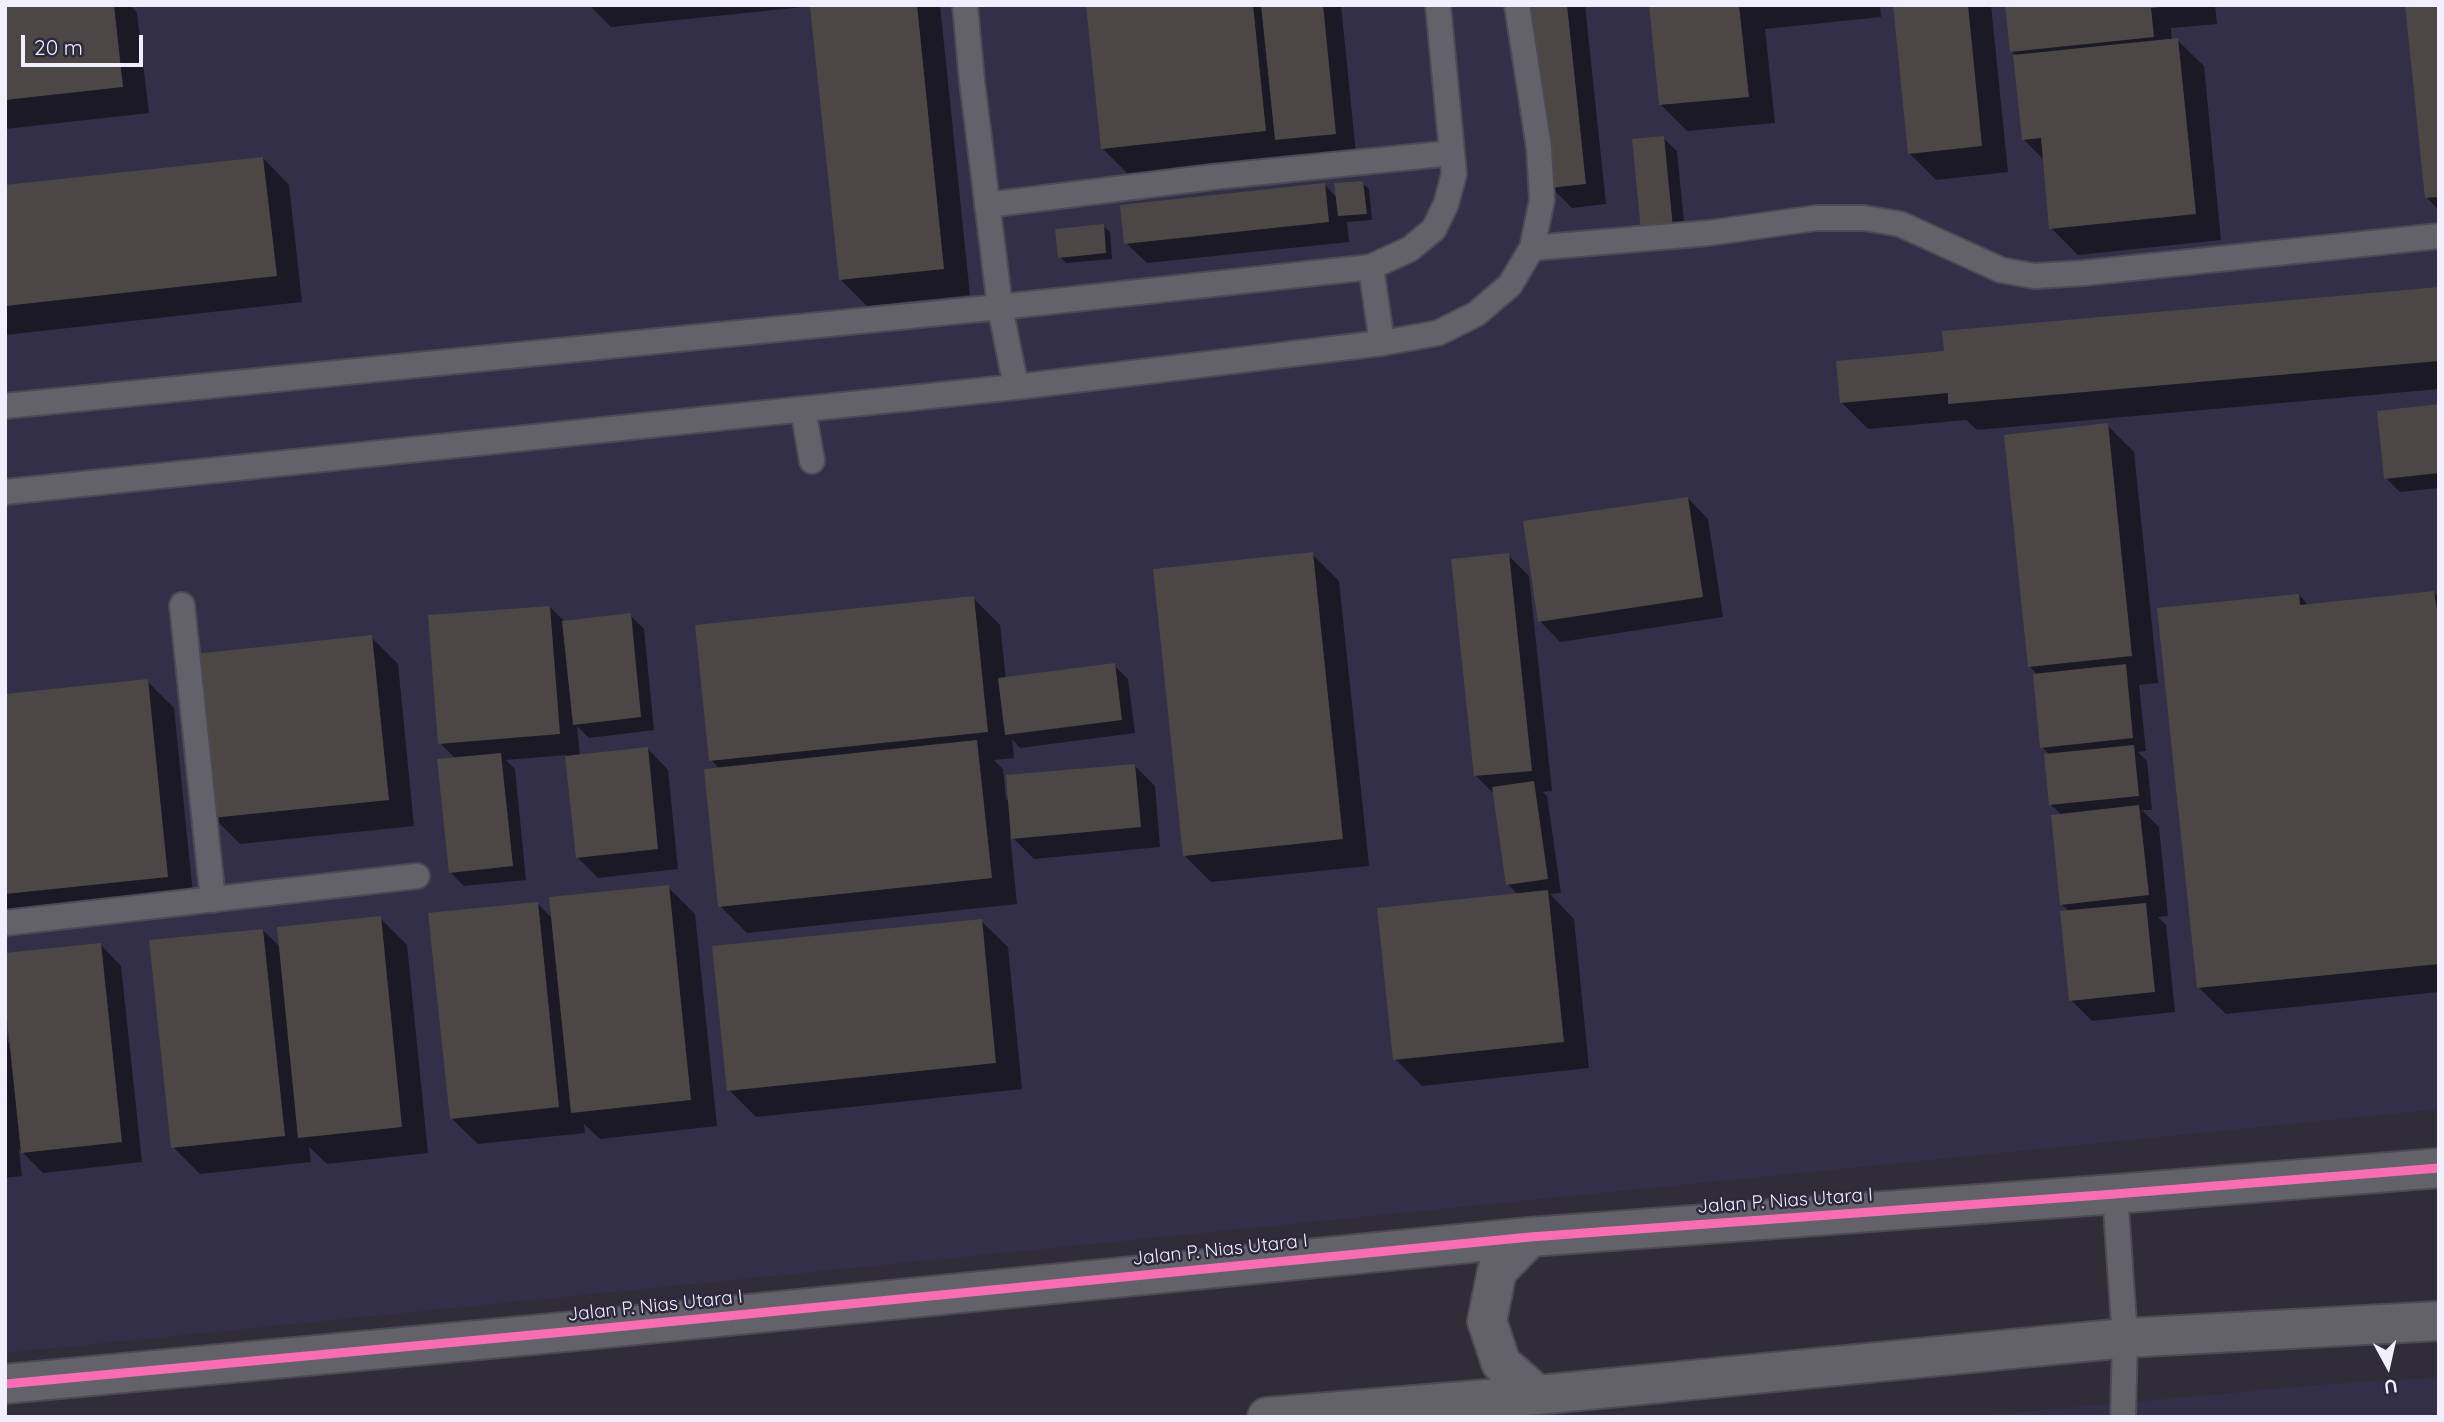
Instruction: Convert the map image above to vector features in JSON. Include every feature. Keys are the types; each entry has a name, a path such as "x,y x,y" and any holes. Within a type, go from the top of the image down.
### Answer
{"street":[{"name":"Jalan P. Nias Utara I","path":"5,1384 589,1330 1530,1237 2439,1168"},
{"path":"1530,1237 1497,1271 1487,1321 1501,1363 1537,1395"},
{"path":"1267,1417 1537,1395 2126,1338 2439,1321"}],"lane":[{"path":"965,5 1000,307 1016,387"},
{"path":"5,406 1000,307 1371,267 1410,249 1434,229 1446,204 1454,174 1438,5"},
{"path":"5,492 1016,387 1382,343 1438,333 1476,314 1510,285 1532,248 1542,200 1539,148 1517,5"},
{"path":"987,205 1213,177 1452,153"},
{"path":"1532,248 1709,233 1816,218 1864,218 1900,224 2001,270 2034,276 2439,236"},
{"path":"1371,267 1382,343"},
{"path":"803,409 812,461"},
{"path":"182,605 214,900"},
{"path":"5,923 417,876"},
{"path":"2116,1194 2126,1338 2123,1417"}],"shaded area":[{"path":"5,5 2439,5 2439,1109 5,1353"},
{"path":"2439,1377 2439,1417 1968,1417 2318,1385"}],"building":[{"path":"5,5 114,5 123,87 5,100"},
{"path":"917,5 944,269 839,280 810,7"},
{"path":"1086,5 1253,5 1266,131 1101,149"},
{"path":"1261,5 1323,5 1336,134 1275,140"},
{"path":"1531,5 1567,5 1586,184 1549,188"},
{"path":"1649,5 1739,5 1749,97 1659,105"},
{"path":"1893,5 1968,5 1982,146 1908,154"},
{"path":"2005,5 2162,7 2151,8 2154,37 2010,52"},
{"path":"2405,5 2439,5 2439,197 2425,198"},
{"path":"2178,38 2196,214 2049,229 2041,138 2022,140 2013,55"},
{"path":"1664,136 1673,228 1641,231 1632,139"},
{"path":"263,157 277,276 5,306 5,185"},
{"path":"1363,181 1367,214 1338,216 1334,183"},
{"path":"1325,183 1329,222 1124,244 1120,205"},
{"path":"1104,224 1106,253 1058,258 1055,229"},
{"path":"2439,287 2439,361 1948,404 1948,393 1840,403 1836,361 1944,351 1942,331"},
{"path":"2439,404 2439,473 2384,479 2377,411"},
{"path":"2108,423 2132,656 2028,667 2004,435"},
{"path":"1688,497 1703,597 1538,622 1523,521"},
{"path":"1313,552 1343,839 1183,856 1153,569"},
{"path":"1509,553 1532,771 1474,776 1451,559"},
{"path":"2434,591 2439,622 2439,964 2197,988 2157,608 2299,594 2300,605"},
{"path":"974,596 988,732 709,761 695,625"},
{"path":"550,606 560,734 438,744 428,615"},
{"path":"631,613 641,717 573,725 562,621"},
{"path":"372,635 389,800 211,818 195,654"},
{"path":"1115,663 1122,720 1005,735 998,678"},
{"path":"2126,664 2133,738 2040,748 2033,674"},
{"path":"148,679 168,877 5,894 5,694"},
{"path":"977,740 992,878 718,907 704,769"},
{"path":"2134,745 2139,796 2049,805 2044,754"},
{"path":"648,747 658,849 576,858 565,756"},
{"path":"501,753 513,866 449,873 437,759"},
{"path":"1135,764 1141,827 1011,839 1006,775"},
{"path":"1534,781 1548,879 1506,885 1492,787"},
{"path":"2139,805 2149,895 2060,905 2051,815"},
{"path":"669,885 691,1100 571,1113 549,897"},
{"path":"1548,890 1564,1042 1393,1060 1377,908"},
{"path":"538,902 559,1107 450,1119 428,913"},
{"path":"2146,903 2155,992 2069,1001 2060,911"},
{"path":"381,916 402,1127 298,1138 277,927"},
{"path":"982,919 996,1063 727,1091 712,946"},
{"path":"263,929 285,1136 171,1148 149,940"},
{"path":"101,943 122,1142 21,1153 5,1000 5,953"}],"cycle path":[{"path":"5,1384 1530,1237 2439,1168"}]}
